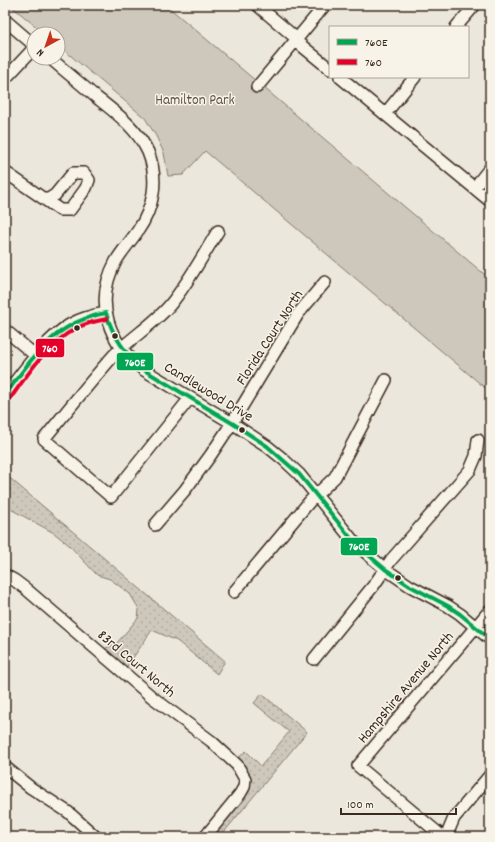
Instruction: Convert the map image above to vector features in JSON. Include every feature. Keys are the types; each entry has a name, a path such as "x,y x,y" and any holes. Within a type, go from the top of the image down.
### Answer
{"street":[{"path":"257,5 329,68"},
{"path":"257,87 325,5"},
{"path":"457,26 474,5"},
{"path":"5,20 26,38"},
{"path":"5,79 26,57"},
{"name":"Candlewood Drive","path":"60,66 124,120 143,142 152,163 154,190 151,205 145,220 116,262 109,275 106,290 106,313 109,325 121,349 132,361 144,370 267,446 299,474 354,542 385,569 410,586 448,606 490,639"},
{"path":"341,78 490,201"},
{"path":"385,114 415,78"},
{"path":"474,188 490,168"},
{"path":"5,172 47,200"},
{"path":"190,398 111,497 44,439 121,349 158,318 171,304 218,231"},
{"name":"Florida Court North","path":"155,525 185,490 232,423 298,314 325,282"},
{"path":"5,394 48,342 69,324 94,315 106,313"},
{"path":"5,330 36,356"},
{"path":"234,592 316,494 335,477 386,380"},
{"path":"314,660 374,585 391,560 470,470 476,456 478,440"},
{"name":"83rd Court North","path":"5,575 26,589 152,697 211,741 242,771 245,779 244,787 205,837"},
{"name":"Hampshire Avenue North","path":"445,837 358,766 490,610"},
{"path":"5,766 31,788 68,812 96,837"},
{"path":"445,837 454,818 490,775"}],"green space":[{"name":"Hamilton Park","path":"10,5 166,5 490,279 490,392 205,151 183,175 168,176 164,153 145,118 66,52 66,26 35,26"},
{"path":"5,474 225,661 217,674 177,641 152,630 126,668 104,649 117,643 138,618 139,609 130,594 110,579 97,575 69,545 54,533 5,506"},
{"path":"262,694 307,732 220,837 212,837 249,792 250,778 237,759 246,751 261,766 289,732 254,703"}],"transit line":[{"name":"760E","path":"5,395 36,354 59,333 73,324 106,313 112,330 120,344 131,358 144,370 267,446 299,474 354,542 372,558 410,586 460,614 490,639"},
{"name":"760","path":"10,399 39,360 65,335 91,322 107,319"}]}
